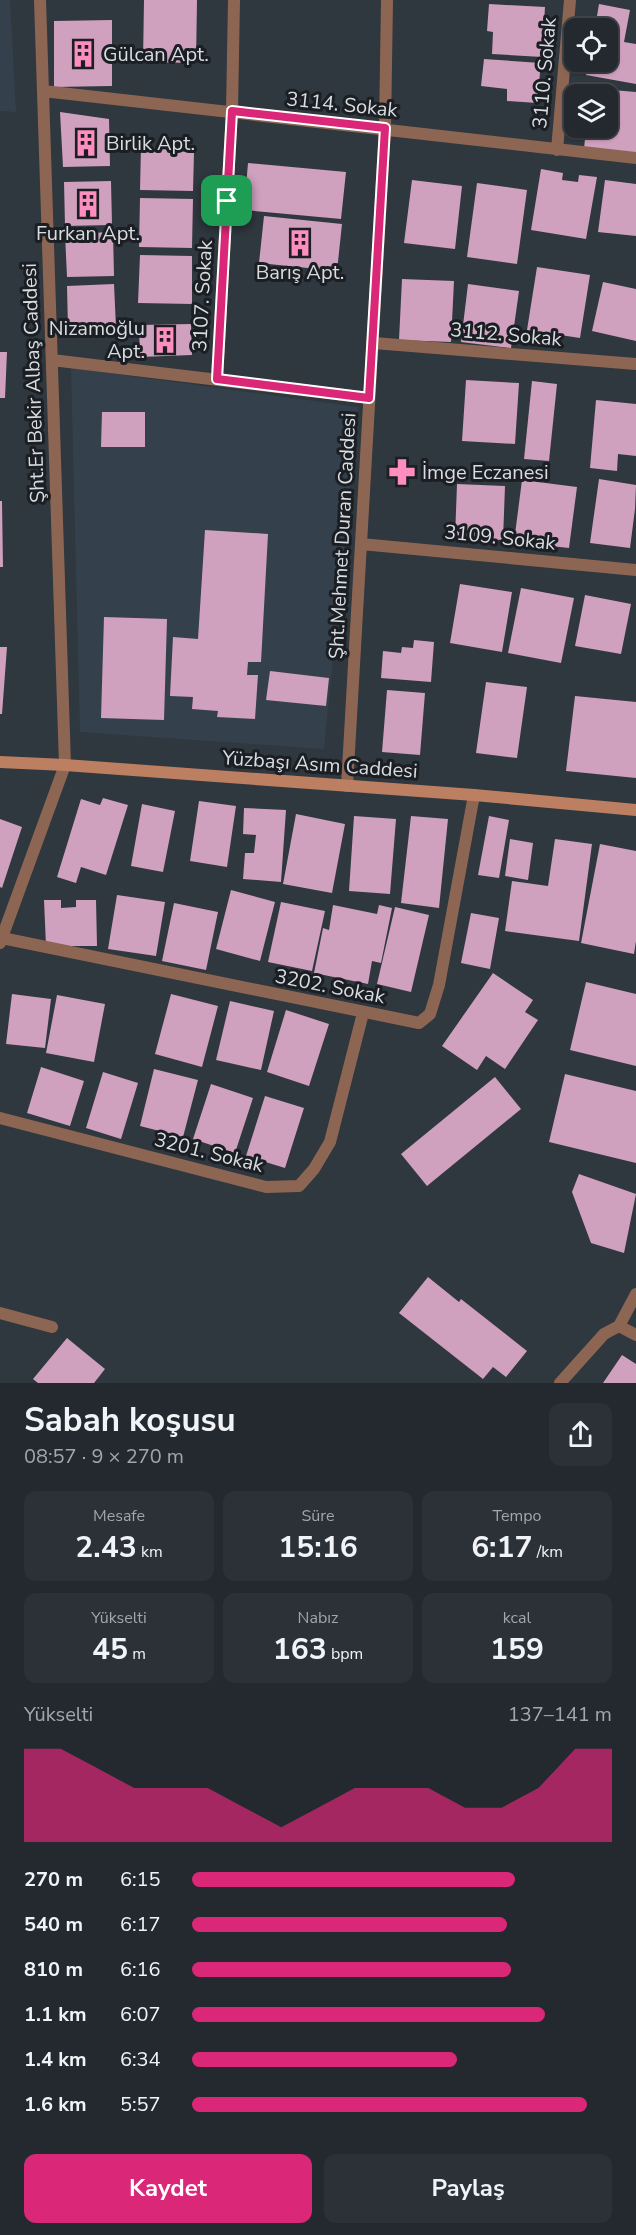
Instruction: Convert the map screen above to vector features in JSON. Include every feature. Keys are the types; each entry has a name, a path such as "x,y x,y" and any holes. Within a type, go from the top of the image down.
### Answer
{"main road":[{"name":"Yüzbaşı Asım Caddesi","path":"0,762 474,795 636,810"}],"street":[{"name":"Şht.Er Bekir Albaş Caddesi","path":"40,0 65,765"},
{"name":"3107. Sokak","path":"217,379 232,111 234,0"},
{"name":"Şht.Mehmet Duran Caddesi","path":"347,786 385,128 387,0"},
{"name":"3110. Sokak","path":"557,150 570,0"},
{"name":"3114. Sokak","path":"44,91 636,158"},
{"name":"3112. Sokak","path":"374,343 636,364"},
{"path":"52,360 369,398"},
{"name":"3109. Sokak","path":"361,544 636,570"},
{"path":"1,940 65,765"},
{"name":"3202. Sokak","path":"1,940 419,1023 430,1014 439,985 474,795"},
{"name":"3201. Sokak","path":"0,1118 266,1187 299,1186 314,1169 330,1142 363,1013"},
{"path":"560,1383 603,1334 619,1326 636,1294"},
{"path":"0,1313 52,1327"},
{"path":"619,1326 636,1335"}],"shaded area":[{"path":"0,0 10,0 16,112 0,111"},
{"path":"71,368 358,407 324,749 80,732"}],"building":[{"path":"144,0 197,0 196,63 143,62"},
{"path":"489,4 545,7 542,57 492,54 493,32 487,31"},
{"path":"599,4 630,10 624,42 636,44 636,84 586,75 586,72 618,72 618,18 597,18"},
{"name":"Gülcan Apt.","path":"112,20 112,86 54,87 54,21"},
{"path":"484,59 541,63 537,103 507,101 507,89 481,86"},
{"path":"618,90 636,92 636,153 584,149 585,138 618,138"},
{"name":"Birlik Apt.","path":"60,112 109,119 110,166 63,167"},
{"path":"141,146 194,153 193,191 140,190"},
{"path":"248,163 346,172 341,219 244,210"},
{"path":"541,169 563,173 562,180 578,182 579,175 597,177 586,239 531,230"},
{"path":"412,180 462,186 455,249 404,243"},
{"path":"605,180 636,184 636,236 598,232"},
{"name":"Furkan Apt.","path":"111,181 112,225 65,226 64,182"},
{"path":"477,183 527,190 517,264 467,257"},
{"path":"140,198 193,199 192,248 139,247"},
{"name":"Barış Apt.","path":"264,216 342,224 337,271 259,263"},
{"path":"113,232 114,276 67,277 65,234"},
{"path":"140,255 192,256 192,304 138,303"},
{"path":"537,267 590,275 580,338 527,330"},
{"path":"402,279 454,281 451,342 399,340"},
{"path":"603,282 636,289 636,341 592,331"},
{"path":"114,284 116,328 68,329 67,286"},
{"path":"468,284 519,291 511,348 461,342"},
{"name":"Nizamoğlu Apt.","path":"191,324 192,355 140,357 139,325"},
{"path":"0,352 7,352 5,398 0,398"},
{"path":"466,380 519,383 515,444 462,441"},
{"path":"532,381 557,384 549,461 524,459"},
{"path":"596,400 636,404 636,456 618,454 617,471 590,468"},
{"path":"102,412 145,412 145,447 101,447"},
{"path":"599,479 636,485 630,548 590,543"},
{"path":"522,480 577,487 569,548 514,542"},
{"path":"457,484 505,486 503,540 455,538"},
{"path":"0,501 2,501 3,567 0,567"},
{"path":"205,530 268,534 261,662 248,662 247,675 258,675 255,719 217,717 218,711 192,709 193,697 170,696 173,637 198,639"},
{"path":"460,584 512,592 502,652 450,643"},
{"path":"521,588 574,598 561,663 508,653"},
{"path":"585,595 631,604 621,654 575,646"},
{"path":"104,617 167,619 164,720 101,718"},
{"path":"414,640 434,642 431,682 381,678 383,651 401,653 402,647 413,648"},
{"path":"0,647 7,647 2,714 0,714"},
{"path":"270,671 329,678 326,706 266,700"},
{"path":"486,682 527,687 517,758 476,753"},
{"path":"387,690 425,693 420,755 382,752"},
{"path":"575,696 636,702 636,778 566,771"},
{"path":"103,798 128,805 106,875 81,867 76,883 57,877 81,799 100,805"},
{"path":"199,801 236,806 227,867 190,861"},
{"path":"142,804 175,811 163,872 131,866"},
{"path":"244,808 286,810 281,882 243,879 245,853 254,853 256,835 243,834"},
{"path":"296,814 345,824 332,893 283,884"},
{"path":"354,816 396,819 390,894 349,891"},
{"path":"411,816 448,819 439,908 401,903"},
{"path":"489,816 509,820 499,878 478,875"},
{"path":"0,819 22,827 2,888 0,887"},
{"path":"510,839 533,843 528,880 505,876"},
{"path":"555,839 592,844 579,941 505,931 512,881 548,886"},
{"path":"600,844 636,851 634,954 581,943"},
{"path":"231,890 275,902 260,961 216,949"},
{"path":"117,895 165,902 156,956 108,949"},
{"path":"44,900 61,900 61,908 76,907 76,900 96,900 97,946 46,946"},
{"path":"281,902 325,911 312,971 268,962"},
{"path":"174,903 218,912 206,970 162,961"},
{"path":"333,905 377,914 379,905 392,908 381,963 372,961 368,984 314,973 323,928 329,930"},
{"path":"395,907 429,915 411,992 377,984"},
{"path":"471,913 499,918 490,969 461,963"},
{"path":"493,973 533,1000 525,1012 538,1020 505,1069 486,1056 477,1070 442,1046"},
{"path":"586,982 636,994 636,1066 570,1050"},
{"path":"12,994 51,999 45,1048 6,1044"},
{"path":"171,994 218,1006 202,1067 155,1054"},
{"path":"57,995 105,1004 94,1062 46,1053"},
{"path":"230,1001 274,1011 261,1070 216,1060"},
{"path":"286,1010 329,1024 309,1086 267,1072"},
{"path":"41,1067 84,1081 70,1126 27,1113"},
{"path":"154,1069 198,1080 183,1137 140,1126"},
{"path":"103,1072 138,1083 121,1139 86,1128"},
{"path":"565,1074 636,1091 636,1163 549,1142"},
{"path":"495,1077 521,1109 427,1186 401,1154"},
{"path":"211,1084 253,1098 235,1153 193,1139"},
{"path":"265,1096 304,1108 285,1168 246,1156"},
{"path":"579,1174 636,1194 624,1253 591,1243 572,1192"},
{"path":"428,1277 459,1302 461,1299 527,1351 506,1377 493,1367 483,1379 399,1313"},
{"path":"67,1338 105,1369 94,1383 38,1383 33,1379"},
{"path":"622,1355 636,1364 636,1383 603,1383"}],"place":[{"name":"Gülcan Apt.","path":"83,54"},
{"name":"Birlik Apt.","path":"86,143"},
{"name":"Furkan Apt.","path":"88,204"},
{"name":"Barış Apt.","path":"300,243"},
{"name":"Nizamoğlu Apt.","path":"165,340"},
{"name":"İmge Eczanesi","path":"402,472"}],"route":[{"path":"232,111 385,128 369,398 217,379 227,201 232,111"}]}
